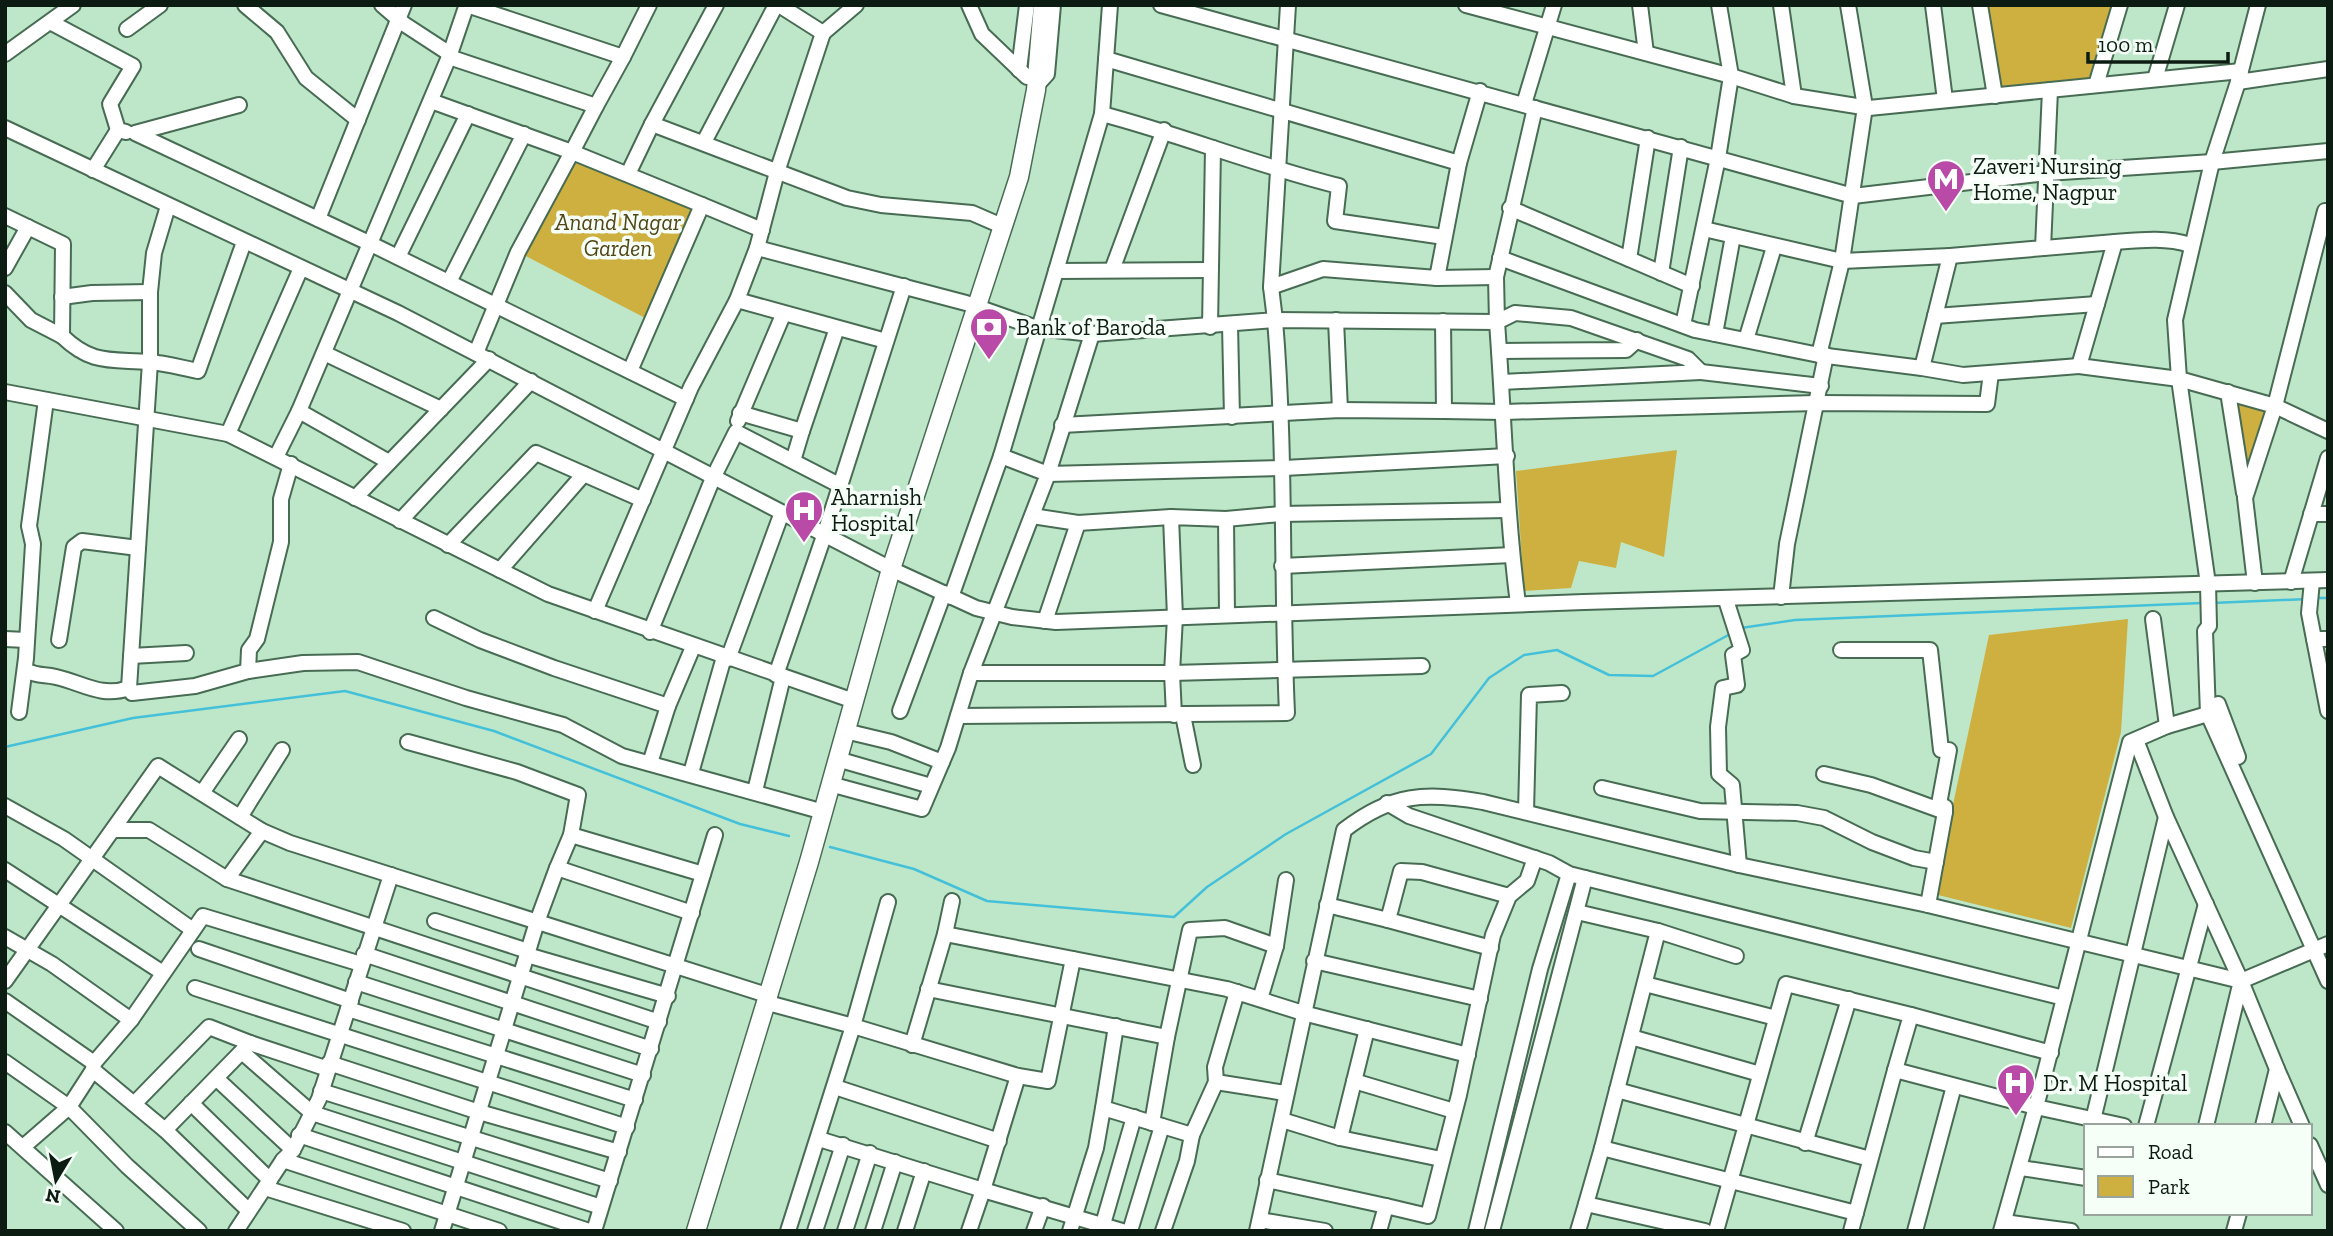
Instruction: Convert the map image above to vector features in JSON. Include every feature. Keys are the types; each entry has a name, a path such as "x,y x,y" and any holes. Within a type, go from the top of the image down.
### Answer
{"main road":[{"path":"809,845 813,809 850,700 887,568 997,224 1020,177 1030,72 1032,5"},
{"path":"1030,72 1043,5"},
{"path":"696,1231 809,845 830,784 845,731 850,700"},
{"path":"688,1231 766,997"}],"street":[{"path":"5,54 52,23 73,5"},
{"path":"127,29 160,5"},
{"path":"245,5 277,32 306,78 358,120"},
{"path":"382,5 401,12 449,56 596,106"},
{"path":"355,498 441,409 482,356 497,306 518,252 649,5"},
{"path":"628,174 716,5"},
{"path":"704,142 777,5 823,33"},
{"path":"595,611 686,399 737,300 757,248 777,172 823,33 856,5"},
{"path":"969,5 982,34 1030,72 1047,74 1053,5"},
{"path":"1027,5 1030,72"},
{"path":"900,712 1001,456 1056,271 1102,114 1110,5"},
{"path":"1161,5 1853,196 2048,173 2328,151"},
{"path":"958,716 1287,713 1282,566 1283,415 1271,287 1284,39 1289,5"},
{"path":"1466,5 1496,10 1547,29 1731,76 1794,96 1864,107 2155,79 2328,69"},
{"path":"1518,604 1508,510 1496,277 1530,106 1554,5"},
{"path":"1640,5 1646,53"},
{"path":"1684,325 1718,158 1731,76 1719,5"},
{"path":"1781,5 1794,96"},
{"path":"1781,597 1787,544 1821,386 1823,355 1853,196 1864,107 1848,5"},
{"path":"1933,5 1945,100"},
{"path":"1980,5 1995,96"},
{"path":"2096,85 2120,5"},
{"path":"2155,79 2177,5"},
{"path":"2258,5 2190,246 2175,320 2179,379 2208,584 2209,626 2206,631 2213,713 2328,963"},
{"path":"276,457 351,292 431,101 467,6 623,57"},
{"path":"318,219 401,12"},
{"path":"52,23 133,66 110,104 118,130 93,170"},
{"path":"1106,59 1280,108 1458,163"},
{"path":"2043,248 2050,90"},
{"path":"1437,278 1458,163 1480,91"},
{"path":"431,101 572,152 762,230"},
{"path":"135,133 240,105"},
{"path":"398,257 468,114"},
{"path":"1102,114 1164,130 1276,171 1339,186 1335,221 1444,237"},
{"path":"652,124 847,198 881,205 972,213 997,224"},
{"path":"5,128 482,356 781,515 887,568 996,613 1045,621 2328,580"},
{"path":"118,130 135,133 371,244 686,399"},
{"path":"1112,270 1164,130"},
{"path":"449,282 523,134"},
{"path":"1629,259 1648,138"},
{"path":"1661,273 1681,147"},
{"path":"1210,327 1213,148"},
{"path":"631,371 702,205"},
{"path":"168,206 154,253 150,292 150,362 129,688 132,692 195,686 248,671 303,663 358,662 466,698 563,725 622,755 813,809"},
{"path":"1510,208 1692,286"},
{"path":"2245,498 2275,407 2328,211"},
{"path":"5,216 63,244 62,336"},
{"path":"5,268 28,227"},
{"path":"1704,229 1842,261 1950,256 2157,240 2190,246"},
{"path":"1715,334 1734,236"},
{"path":"5,293 31,320 62,336 79,352 103,361 150,362 198,371 244,242"},
{"path":"2079,366 2115,242"},
{"path":"1746,340 1774,247"},
{"path":"757,248 904,286 1037,328 1092,334 1275,320 1497,322 1515,313 1571,318 1688,359 1701,372"},
{"path":"1922,368 1950,256"},
{"path":"1500,258 1715,334 1823,355 1964,375 2079,366 2179,379 2275,407 2328,431"},
{"path":"228,434 302,268"},
{"path":"1056,271 1209,270"},
{"path":"1271,287 1323,270 1437,278 1496,277"},
{"path":"755,791 779,676 904,286"},
{"path":"62,297 92,293 150,292"},
{"path":"737,300 783,315 887,341"},
{"path":"1935,316 2097,304"},
{"path":"650,632 783,315"},
{"path":"1336,320 1340,410"},
{"path":"1443,321 1444,411"},
{"path":"1230,325 1232,417"},
{"path":"793,461 837,328"},
{"path":"830,784 922,809 942,762 971,673 1048,474 1092,334"},
{"path":"1499,351 1626,350 1637,341"},
{"path":"324,353 441,409"},
{"path":"1502,382 1701,372 1821,386"},
{"path":"1062,425 1340,410 1504,412 1816,403 1987,404 1991,373"},
{"path":"400,521 531,381"},
{"path":"5,392 228,434 548,594 850,700"},
{"path":"2228,392 2255,583"},
{"path":"19,712 25,670 33,544 29,526 46,400"},
{"path":"299,411 389,462"},
{"path":"740,413 802,431"},
{"path":"736,432 841,485"},
{"path":"448,545 536,453 643,500"},
{"path":"1001,456 1048,474 1284,468 1507,456"},
{"path":"2291,582 2328,458"},
{"path":"248,671 249,650 257,639 281,542 281,499 291,464"},
{"path":"500,570 584,474"},
{"path":"1032,516 1077,523 1171,517 1226,519 1282,514 1508,510"},
{"path":"2311,514 2328,514"},
{"path":"691,774 726,658 781,515"},
{"path":"1171,517 1175,617 1172,673 1178,715 1193,765"},
{"path":"1226,519 1227,615"},
{"path":"1045,621 1077,523"},
{"path":"60,640 74,547 82,541 138,548"},
{"path":"1282,566 1512,555"},
{"path":"2312,581 2309,613 2321,639 2327,709"},
{"path":"1726,600 1742,650 1733,655 1737,684 1723,688 1718,727 1719,774 1732,785 1740,865"},
{"path":"434,618 480,640 554,668 668,706"},
{"path":"2153,619 2167,726"},
{"path":"5,639 26,640"},
{"path":"650,763 668,706 693,647"},
{"path":"1841,650 1930,650 1941,750 1949,750 1939,804 1945,807 1945,812 1928,905"},
{"path":"131,656 186,653"},
{"path":"971,673 1172,673 1285,668 1422,667"},
{"path":"25,670 43,678 52,676 90,691 118,692 129,688"},
{"path":"1526,812 1529,695 1562,694"},
{"path":"2071,1231 2002,1226 2021,1168 2130,743 2167,726 2213,713"},
{"path":"845,731 891,742 942,762"},
{"path":"202,793 239,739"},
{"path":"2136,740 2166,817 2241,981 2301,1124"},
{"path":"408,742 517,772 578,795 571,835 537,922 442,1231"},
{"path":"240,817 282,750"},
{"path":"837,759 931,786"},
{"path":"5,981 159,766 262,831 853,1026 1018,1076 1048,1081 1073,959"},
{"path":"1824,774 1871,785 1945,812"},
{"path":"1602,788 1700,811 1734,814 1797,813 1824,818 1872,842 1914,858 1936,862"},
{"path":"1325,1231 1258,1225 1344,830 1368,812 1387,803 1441,794 1526,812 1740,865 2078,940 2241,981 2321,947"},
{"path":"1387,803 1409,817 1535,858 1569,874 2064,998"},
{"path":"5,806 93,859 192,930"},
{"path":"2092,1120 2166,817"},
{"path":"113,830 149,830 227,878 520,978 659,1022"},
{"path":"227,878 262,831"},
{"path":"571,835 703,874"},
{"path":"299,1135 456,1189 592,1231 677,967 715,835"},
{"path":"1268,1180 1429,1216 1491,948 1509,896 1527,881 1535,858"},
{"path":"557,868 692,913"},
{"path":"5,870 60,903 163,973"},
{"path":"1388,920 1401,871 1422,872 1509,896"},
{"path":"1476,1231 1540,969 1569,874"},
{"path":"236,1231 288,1155 312,1114 391,875"},
{"path":"1492,1231 1585,878"},
{"path":"1260,999 1276,946 1286,880"},
{"path":"912,1045 952,901"},
{"path":"788,1231 835,1087 888,902"},
{"path":"2147,1124 2206,904"},
{"path":"1327,905 1491,948"},
{"path":"1577,912 1658,932 1735,956"},
{"path":"23,1147 69,1107 94,1066 131,1020 203,916 363,959 651,1049"},
{"path":"435,921 527,953 667,996"},
{"path":"1130,1231 1157,1124 1167,1037 1191,930 1225,929 1276,946"},
{"path":"1578,1231 1658,932"},
{"path":"945,934 1237,992 1303,1013 1468,1055"},
{"path":"5,937 52,964 131,1020"},
{"path":"2321,947 2328,982"},
{"path":"200,949 495,1058 635,1100"},
{"path":"1314,961 1480,999"},
{"path":"2206,1124 2241,981"},
{"path":"356,982 643,1075"},
{"path":"1645,984 1776,1018"},
{"path":"1716,1231 1786,984 2051,1053"},
{"path":"195,988 627,1127"},
{"path":"928,989 1167,1037"},
{"path":"1163,1231 1187,1161 1192,1135 1216,1082 1215,1067 1237,992"},
{"path":"1805,1143 1849,999"},
{"path":"5,1001 94,1066 248,1210"},
{"path":"1851,1231 1911,1015"},
{"path":"1070,1231 1096,1148 1116,1026"},
{"path":"134,1104 209,1027 246,1048 312,1114 601,1207"},
{"path":"1340,1138 1367,1029"},
{"path":"1631,1037 1760,1074"},
{"path":"246,1048 329,1066 619,1152"},
{"path":"165,1130 246,1048"},
{"path":"5,1062 69,1107 127,1166 199,1231"},
{"path":"2263,1124 2277,1069"},
{"path":"1895,1070 2113,1124"},
{"path":"970,1231 1018,1076"},
{"path":"217,1079 288,1155 447,1216 499,1231"},
{"path":"1354,1080 1454,1111"},
{"path":"1216,1082 1285,1093"},
{"path":"1915,1231 1954,1086"},
{"path":"835,1087 999,1141"},
{"path":"1617,1090 1870,1159"},
{"path":"321,1091 610,1181"},
{"path":"191,1103 267,1184 403,1231"},
{"path":"1103,1108 1192,1135"},
{"path":"1102,1228 1134,1117"},
{"path":"1282,1120 1340,1138 1441,1158"},
{"path":"5,1132 116,1231"},
{"path":"819,1139 1044,1206 1102,1228 1122,1231"},
{"path":"816,1231 843,1145"},
{"path":"1602,1148 1856,1213"},
{"path":"2312,1149 2328,1185"},
{"path":"845,1231 870,1153"},
{"path":"873,1231 895,1162"},
{"path":"2021,1168 2084,1178"},
{"path":"905,1231 924,1171"},
{"path":"1586,1204 1705,1231"},
{"path":"1034,1231 1044,1206"},
{"path":"1379,1231 1387,1206"}],"green space":[{"path":"1985,5 2117,5 2095,84 1996,94"},
{"name":"Anand Nagar Garden","path":"572,152 702,205 651,321 518,252"},
{"path":"2234,400 2268,412 2247,480"},
{"path":"1677,450 1664,557 1621,542 1616,568 1579,561 1571,588 1524,591 1516,471"},
{"path":"2128,619 2121,732 2071,928 1934,894 1989,635"}],"waterway":[{"path":"2317,598 2328,598"},
{"path":"2212,603 2307,599"},
{"path":"1741,628 1795,620 2202,603"},
{"path":"830,847 914,869 987,901 1174,917 1207,887 1286,834 1431,754 1489,678 1524,655 1557,650 1609,675 1653,676 1732,633"},
{"path":"5,747 133,718 345,691 494,731 740,824 789,836"}],"place":[{"name":"Zaveri Nursing Home, Nagpur","path":"1946,213"},
{"name":"Bank of Baroda","path":"989,361"},
{"name":"Aharnish Hospital","path":"804,544"},
{"name":"Dr. M Hospital","path":"2016,1117"}]}
